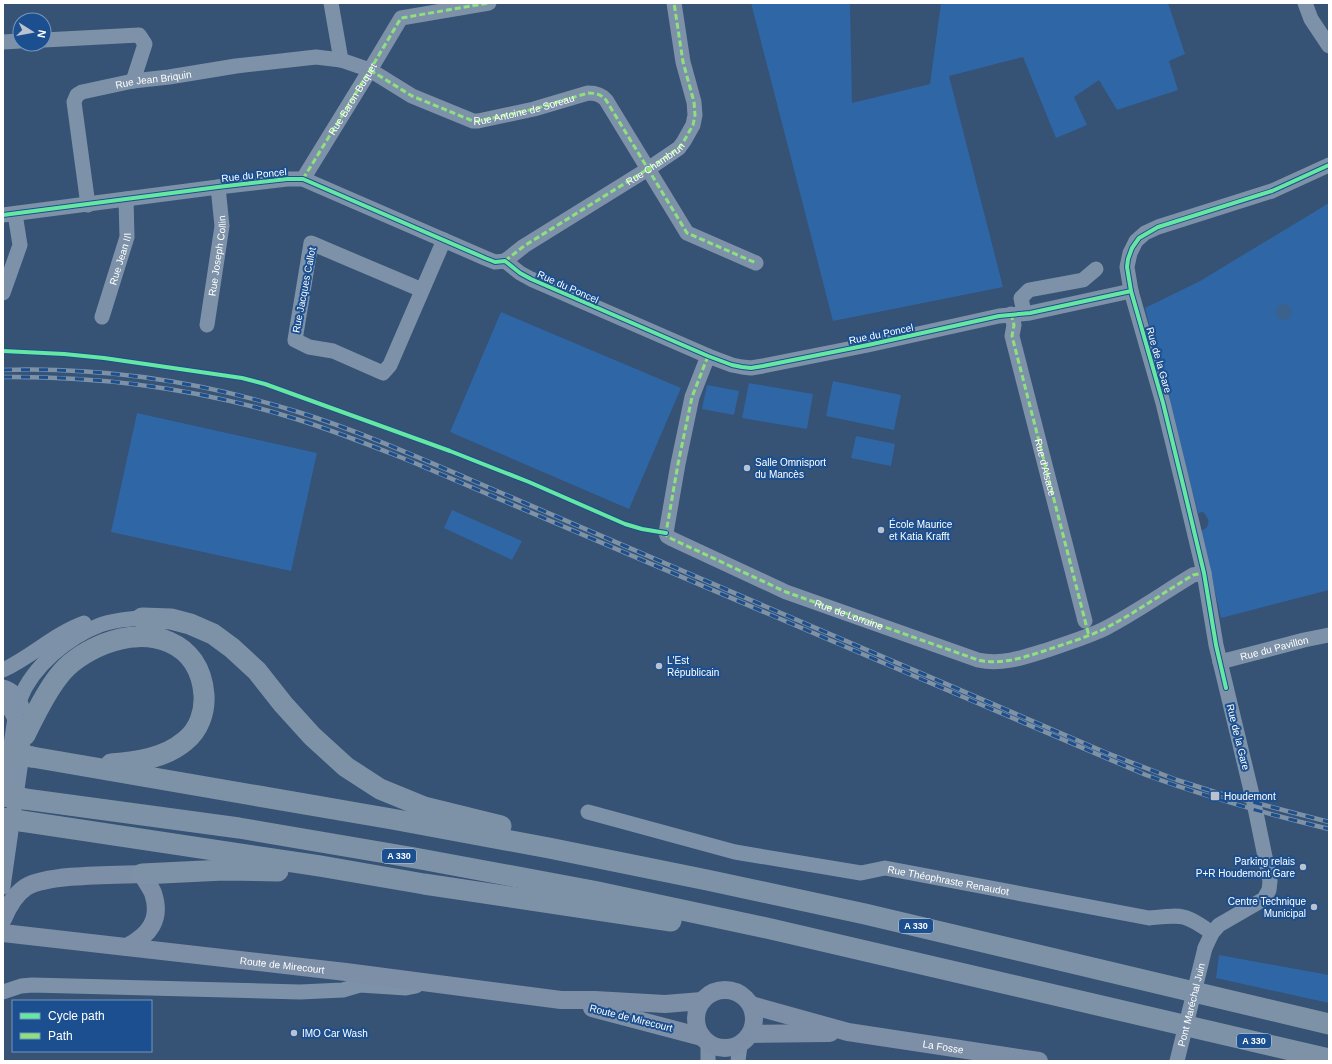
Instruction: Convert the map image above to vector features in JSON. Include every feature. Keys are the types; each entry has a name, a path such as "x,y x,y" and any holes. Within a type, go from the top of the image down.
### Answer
{"highway":[{"path":"142,618 171,619 190,624 213,634 232,648 257,671 283,704 312,736 346,767 380,788 424,807 523,831 549,848"},
{"path":"20,727 58,676 80,656 91,650 110,642 147,636 162,639 184,650 200,673 205,703 202,717 196,729 186,741 153,758 133,762 80,766"},
{"name":"A 330","path":"3,753 392,819 549,848 865,914 1329,1024"},
{"name":"A 330","path":"3,797 240,828 593,891 771,929 1329,1059"},
{"path":"12,820 320,866 424,884 693,925 771,929"},
{"path":"142,874 224,870 264,870 424,884"}],"main road":[{"path":"3,920 14,897 25,888 36,882 77,877 142,874 153,893 156,906 153,925 148,932 127,947"},
{"name":"Route de Mirecourt","path":"3,933 561,1000 664,1026 705,1040"},
{"path":"728,990 740,994 746,998 751,1005 755,1019 743,1047 723,1049 715,1047 705,1040 696,1023 696,1015 702,1001 715,992 728,990"},
{"name":"Route de Mirecourt","path":"561,1000 595,1000 665,1004 702,1001"},
{"name":"La Fosse","path":"751,1005 848,1032 1039,1061"},
{"name":"La Fosse","path":"743,1047 848,1032"}],"street":[{"path":"331,3 341,60"},
{"name":"Rue Baron Buquet","path":"303,179 401,18 489,3"},
{"name":"Rue Chambrun","path":"505,261 524,246 679,148 690,133 695,115 694,102 682,62 674,3"},
{"path":"1305,3 1311,19 1329,46"},
{"path":"52,40 139,35 145,44 134,81"},
{"name":"Rue Jean Briquin","path":"88,204 74,102 77,96 82,92 134,81 236,66 316,57 341,60 370,70"},
{"name":"Rue Antoine de Soreau","path":"370,70 412,96 473,121 534,109 588,93 602,96 606,100 687,233 756,263"},
{"name":"Rue de la Gare","path":"1212,933 1226,921 1264,899 1269,890 1270,881 1216,645 1204,573 1163,403 1132,292 1127,267 1128,259 1132,248 1145,233 1158,227 1272,191 1295,182 1329,165"},
{"name":"Rue du Poncel","path":"9,215 218,187 287,179 303,179 495,262 505,261 520,273 531,279 708,356 732,365 751,368 1018,313 1132,292"},
{"name":"Rue Joseph Collin","path":"207,326 222,226 218,187"},
{"name":"Rue Jean III","path":"102,318 127,237 126,199"},
{"path":"3,293 20,245 9,215"},
{"name":"Rue Jacques Callot","path":"422,290 311,243 295,340 309,347 333,352 383,373 390,365 444,240"},
{"name":"Rue d'Alsace","path":"1085,621 1012,336 1021,298 1029,290 1083,280 1096,269"},
{"name":"Rue de Lorraine","path":"708,356 692,397 666,533 667,536 786,592 978,660 992,662 1023,658 1089,636 1124,618 1193,575 1204,573"},
{"path":"20,700 27,686 40,668 51,656 78,636 101,625 123,620 142,618"},
{"path":"3,670 13,666 55,638 82,624 92,620 101,625"},
{"name":"Rue du Pavillon","path":"1220,662 1329,635"},
{"path":"3,687 14,692 20,700 23,710 3,797"},
{"path":"3,696 20,727 3,887"},
{"name":"Rue Théophraste Renaudot","path":"588,812 735,852 861,873 885,868 1149,918 1176,915 1194,920 1212,933"},
{"name":"Pont Maréchal Juin","path":"1177,1061 1205,948 1212,933"},
{"path":"3,992 21,986 32,985 300,992 343,990 360,985 406,988 429,983"},
{"path":"705,1040 708,1061"}],"shaded area":[{"path":"751,3 850,3 852,103 930,84 941,3 1168,3 1185,54 1169,61 1178,90 1117,110 1099,80 1074,97 1087,125 1056,138 1023,57 949,76 1003,287 833,321"},
{"path":"1329,203 1329,590 1221,618 1201,531 1207,527 1208,520 1203,512 1198,513 1145,308 1200,281"},
{"path":"1281,304 1287,304 1292,309 1290,318 1287,320 1281,320 1276,315 1276,309"},
{"path":"501,312 681,388 629,509 450,432"},
{"path":"833,381 901,395 894,430 826,416"},
{"path":"749,383 813,394 807,429 742,418"},
{"path":"707,385 739,391 734,415 702,409"},
{"path":"137,413 317,453 291,571 111,532"},
{"path":"856,436 895,444 891,466 851,458"},
{"path":"452,510 522,541 512,560 444,528"},
{"path":"1219,955 1329,975 1329,1003 1216,978"}],"railway":[{"path":"3,370 78,371 152,379 226,392 262,401 320,419 427,461 1107,753 1177,780 1218,793 1329,822"},
{"path":"3,377 78,379 151,386 224,400 296,419 410,461 1146,775 1237,805 1329,829"}],"marked path":[{"path":"303,179 401,18 489,3"},
{"path":"505,261 524,246 648,169 679,148 684,141 693,125 695,115 694,102 683,62 674,3"},
{"path":"370,70 412,96 473,121 534,109 588,93 600,95 606,100 687,233 756,263"},
{"path":"1011,314 1014,325 1012,336 1089,636"},
{"path":"708,356 692,397 666,533 667,536 672,539 786,592 978,660 995,662 1028,656 1097,632 1127,616 1193,575 1204,573"}],"cycle path":[{"path":"1226,688 1216,645 1204,573 1184,489 1163,403 1131,291 1127,267 1128,259 1132,248 1139,238 1158,227 1272,191 1329,165"},
{"path":"3,215 218,187 287,179 303,179 485,258 495,262 505,261 520,273 531,279 708,356 732,365 751,368 868,345 999,316 1030,313 1131,291"},
{"path":"3,351 64,354 104,358 242,378 265,384 450,451 529,482 625,524 642,529 666,533"}],"place":[{"name":"Salle Omnisport du Mancès","path":"747,468"},
{"name":"École Maurice et Katia Krafft","path":"881,530"},
{"name":"L'Est Républicain","path":"659,666"},
{"name":"Houdemont","path":"1215,796"},
{"name":"Parking relais P+R Houdemont Gare","path":"1303,867"},
{"name":"Centre Technique Municipal","path":"1314,907"},
{"name":"IMO Car Wash","path":"294,1033"}]}
